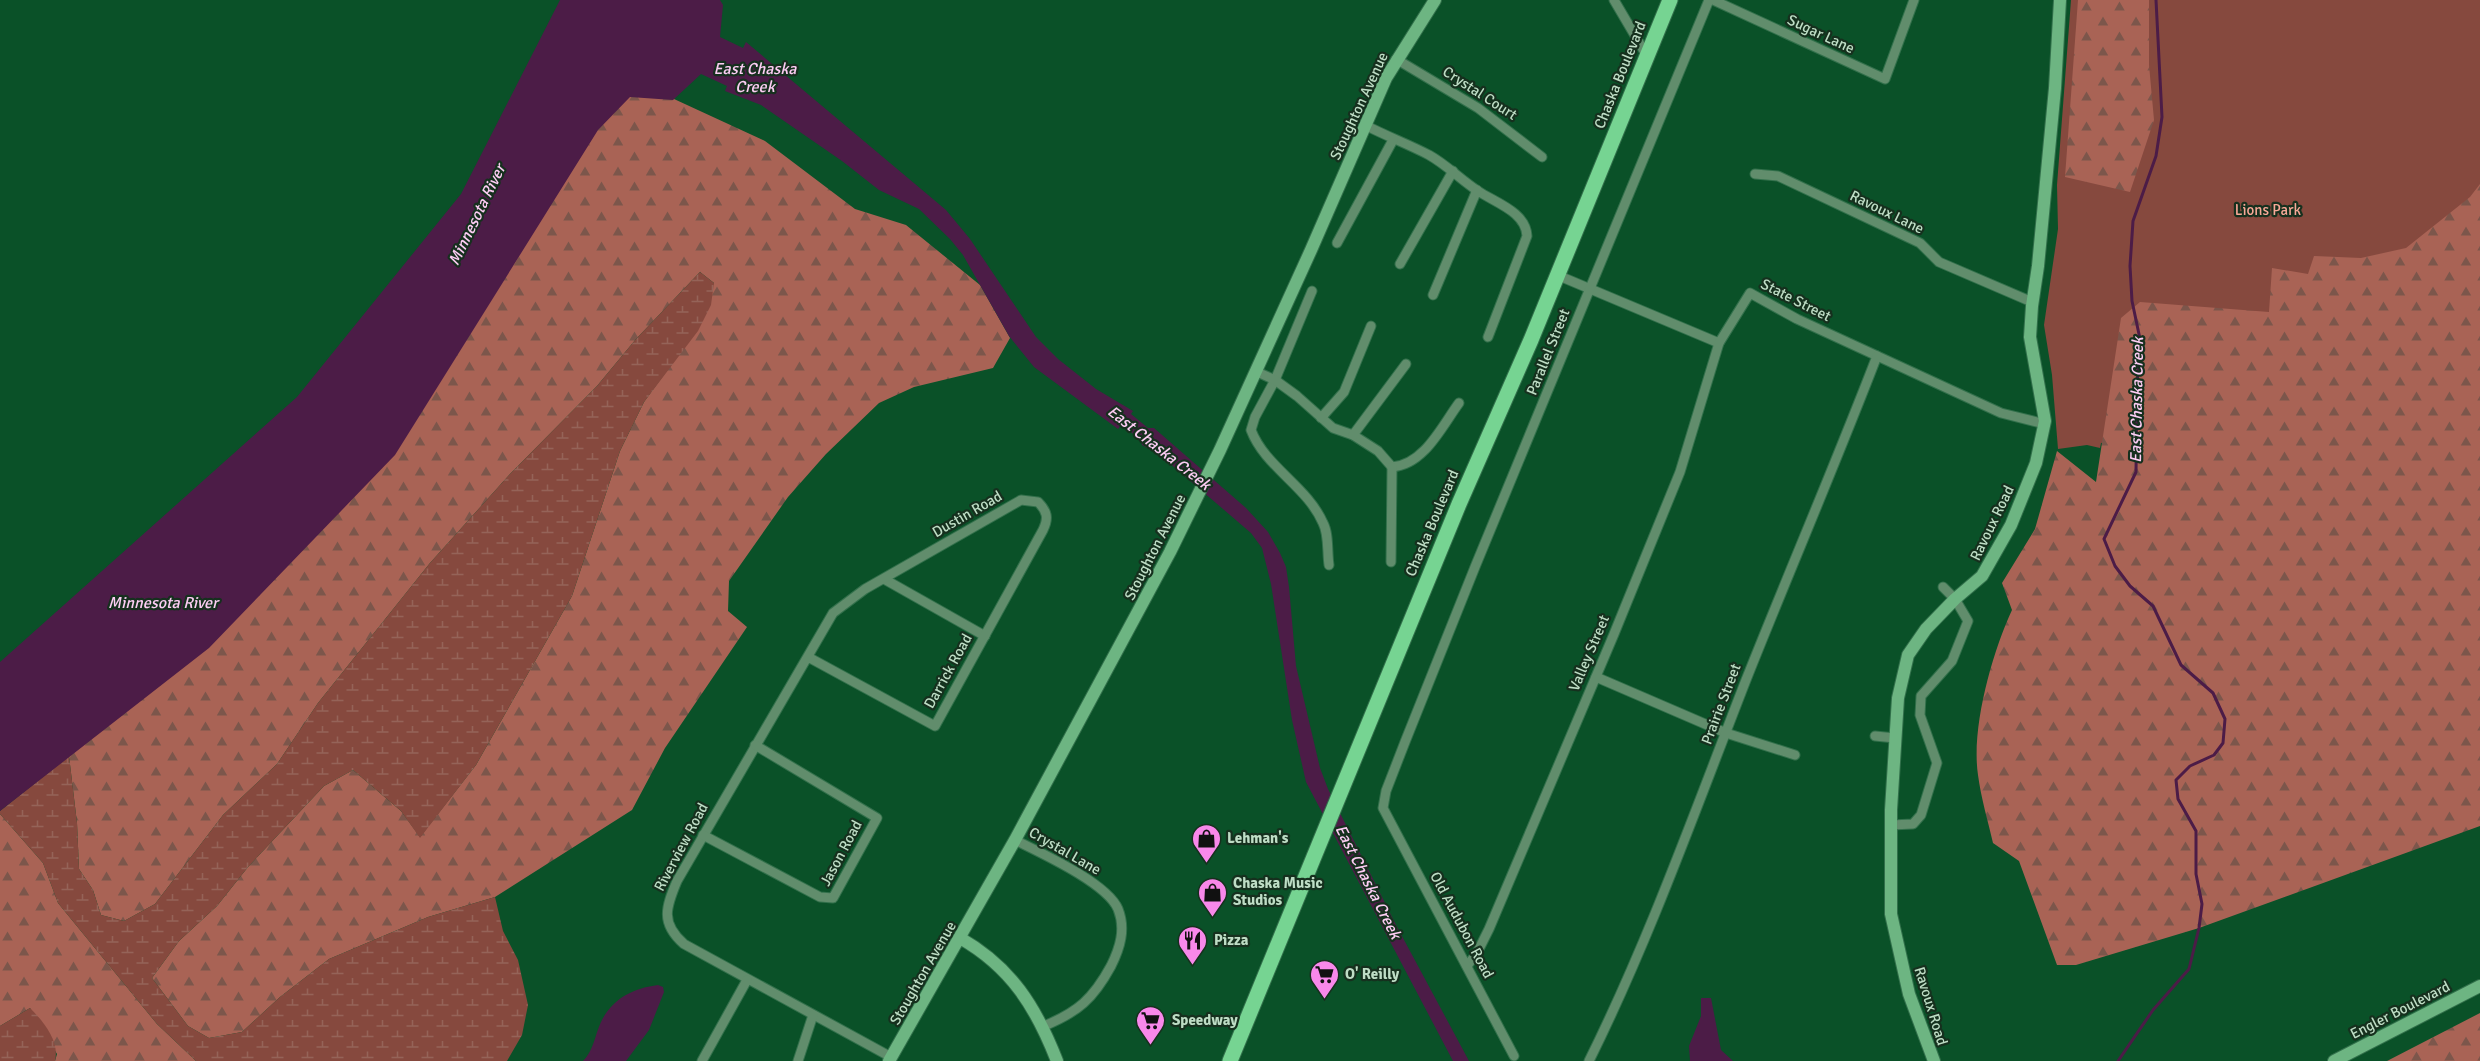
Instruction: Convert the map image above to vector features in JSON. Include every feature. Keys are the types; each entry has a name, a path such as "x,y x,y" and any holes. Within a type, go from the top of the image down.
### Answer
{"main road":[{"name":"Chaska Boulevard","path":"1230,1061 1459,504 1557,275 1670,0"}],"street":[{"name":"Stoughton Avenue","path":"890,1059 1015,840 1191,511 1396,59 1435,0"},
{"path":"1614,0 1647,56"},
{"name":"Sugar Lane","path":"1711,0 1885,79 1914,0"},
{"name":"Parallel Street","path":"1383,808 1386,791 1416,716 1590,288 1711,0"},
{"name":"Ravoux Road","path":"1934,1061 1908,994 1891,914 1891,825 1898,698 1908,655 1926,629 1955,598 1982,576 2011,525 2036,463 2044,424 2030,337 2055,88 2060,0"},
{"name":"Crystal Court","path":"1396,59 1478,108 1542,157"},
{"path":"1365,125 1428,155 1521,218 1527,225 1527,236 1488,337"},
{"path":"1337,243 1393,140"},
{"path":"1400,264 1453,171"},
{"name":"Ravoux Lane","path":"1755,174 1778,176 1920,243 1939,262 2032,302"},
{"path":"1433,295 1477,190"},
{"path":"1557,275 1719,343"},
{"path":"1312,291 1275,380 1255,417 1251,430 1264,453 1306,497 1325,525 1329,565"},
{"name":"State Street","path":"1719,343 1750,293 1797,319 2001,413 2044,424"},
{"path":"1321,418 1344,392 1371,326"},
{"name":"Valley Street","path":"1467,966 1477,954 1489,929 1680,472 1719,343"},
{"name":"Prairie Street","path":"1589,1061 1616,1007 1682,848 1877,356"},
{"path":"1353,435 1406,364"},
{"path":"1255,371 1275,380 1298,396 1333,428 1353,435 1378,451 1392,467 1391,562"},
{"path":"1392,467 1402,467 1412,461 1432,440 1460,403"},
{"name":"Dustin Road","path":"884,579 1021,500 1038,502 1045,509 1047,520 985,636"},
{"name":"Darrick Road","path":"808,657 935,726 985,636 884,579"},
{"name":"Riverview Road","path":"884,579 865,589 833,613 677,880 668,901 667,921 675,937 684,944 890,1059"},
{"path":"1891,825 1913,824 1921,815 1937,763 1920,715 1921,696 1952,661 1968,621 1955,598 1942,587"},
{"path":"1596,677 1726,733 1795,755"},
{"path":"1875,736 1896,738"},
{"name":"Jason Road","path":"703,835 820,897 834,898 877,818 755,745"},
{"name":"Old Audubon Road","path":"1383,808 1514,1056"},
{"name":"Crystal Lane","path":"1015,840 1073,871 1107,895 1118,908 1122,927 1120,947 1095,993 1082,1007 1044,1026"},
{"path":"960,938 980,949 1006,971 1044,1026 1057,1061"},
{"path":"702,1061 747,980"},
{"name":"Engler Boulevard","path":"2334,1061 2480,986"},
{"path":"798,1061 813,1015"}],"green space":[{"name":"Lions Park","path":"2071,0 2480,0 2480,393 2101,443 2100,448 2087,445 2058,449 2052,375 2044,325 2058,229 2057,185"},
{"path":"2078,0 2149,0 2149,65 2154,120 2130,192 2065,177"},
{"path":"630,89 661,93 765,141 855,209 906,225 980,285 1010,338 993,368 914,387 879,403 826,454 788,497 729,581 728,611 747,627 665,748 632,810 495,897 428,917 329,959 280,997 242,1032 209,1038 188,1026 152,978 179,941 217,906 248,867 324,786 353,770 401,811 420,837 476,765 572,596 620,451 644,402 679,354 714,283 700,272 636,339 597,386 510,474 430,563 318,703 277,764 223,815 155,904 124,921 101,915 93,890 79,869 77,823 69,756 589,130"},
{"path":"2480,184 2480,826 2199,928 2076,965 2057,965 2019,861 1993,843 1978,775 1980,713 1997,647 2012,610 2002,583 2035,529 2057,451 2096,482 2121,318 2140,302 2269,312 2272,268 2308,274 2314,256 2361,258 2406,248 2470,197"},
{"path":"700,272 714,283 711,305 698,331 644,402 620,451 572,596 476,765 420,838 401,811 353,770 324,786 248,867 217,906 179,941 152,978 188,1026 209,1038 242,1032 280,997 329,959 428,917 495,897 503,931 518,960 528,1005 522,1035 507,1061 196,1061 157,1024 58,903 43,863 0,814 0,811 69,756 77,823 79,869 93,890 101,915 124,921 155,904 223,815 277,764 318,703 430,563 510,474 597,386 636,339"},
{"path":"0,814 43,863 58,903 157,1024 196,1061 55,1061 57,1054 30,1008 0,1026"},
{"path":"30,1008 45,1025 53,1039 55,1061 0,1061 0,1026"},
{"path":"2480,1013 2480,1061 2387,1061"}],"water":[{"name":"Minnesota River","path":"560,0 720,0 723,5 720,37 743,48 746,42 946,210 970,239 1036,337 1058,359 1096,389 1133,411 1131,414 1148,428 1154,428 1246,508 1268,532 1286,567 1296,666 1320,768 1328,789 1396,925 1469,1061 1453,1061 1306,782 1292,720 1271,584 1262,548 1251,533 1160,455 1142,445 1141,441 1122,424 1118,429 1034,367 1009,336 963,255 919,209 879,190 842,161 761,105 725,91 727,86 701,74 673,100 630,97 598,130 395,455 209,648 0,811 0,662 297,397 461,194"},
{"path":"658,985 663,987 664,992 649,1030 626,1061 583,1061 590,1051 600,1023 613,1004 641,988"},
{"path":"1701,998 1711,998 1721,1050 1733,1061 1690,1061 1689,1046 1701,1016"}],"waterway":[{"name":"East Chaska Creek","path":"2118,1061 2153,1010 2189,969 2202,904 2196,874 2196,831 2178,799 2176,780 2190,766 2214,755 2223,743 2225,719 2213,693 2181,665 2153,606 2130,586 2115,566 2104,539 2136,472 2140,339 2132,301 2130,266 2133,221 2156,156 2162,117 2156,0"}],"place":[{"name":"Lehman's","path":"1206,864"},
{"name":"Chaska Music Studios","path":"1212,918"},
{"name":"Pizza","path":"1193,966"},
{"name":"O' Reilly","path":"1324,1000"},
{"name":"Speedway","path":"1151,1046"}]}
